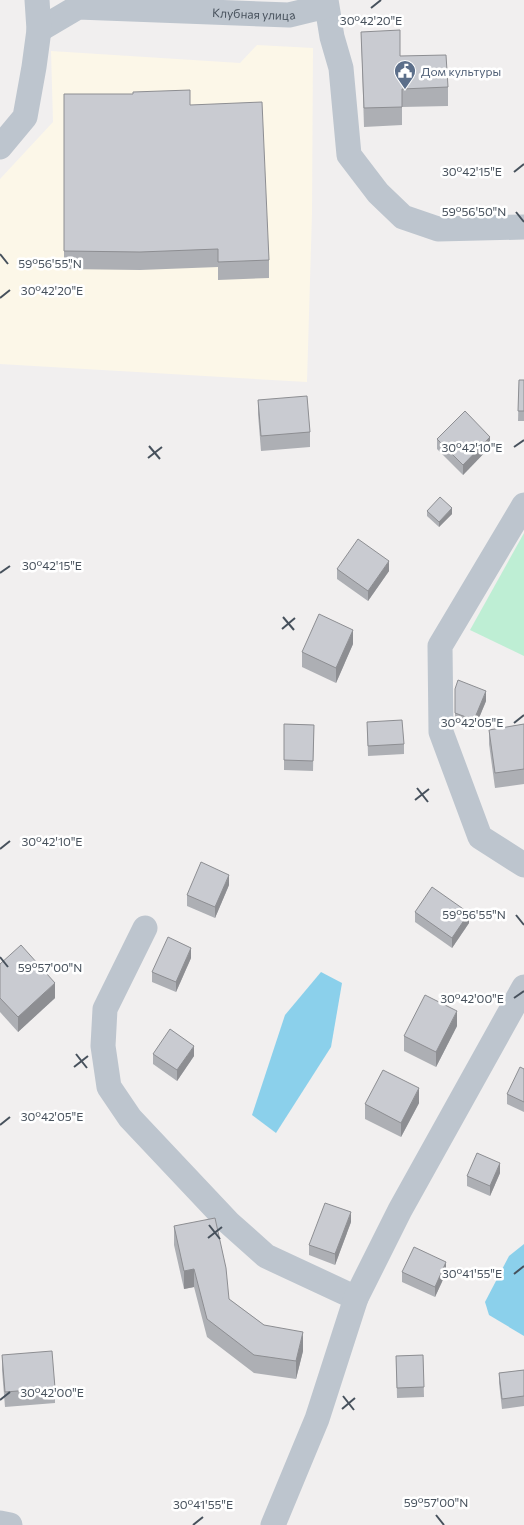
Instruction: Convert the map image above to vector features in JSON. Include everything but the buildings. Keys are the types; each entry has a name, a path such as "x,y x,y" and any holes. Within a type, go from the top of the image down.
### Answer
{"street":[{"path":"0,147 25,117 39,30 37,0"},
{"path":"326,3 332,37 341,68 349,154 378,193 404,217 438,229 524,226"},
{"name":"Клубная улица","path":"39,30 78,7 289,14 326,3"},
{"path":"524,505 440,646 441,732 480,837 524,866"},
{"path":"145,928 105,1009 103,1046 109,1086 130,1118 229,1223 266,1256 356,1298"},
{"path":"273,1525 317,1419 356,1298 400,1210 524,987"},
{"path":"0,1523 10,1525"}],"shaded area":[{"path":"257,45 313,48 312,213 307,382 0,364 0,179 53,122 51,51 240,63"}],"green space":[{"path":"524,533 524,656 470,630"}],"water":[{"path":"321,972 342,983 331,1047 276,1133 252,1115 285,1015"},
{"path":"524,1244 524,1336 489,1315 485,1302 509,1256"}],"place":[{"name":"Дом культуры","path":"405,90"}]}
